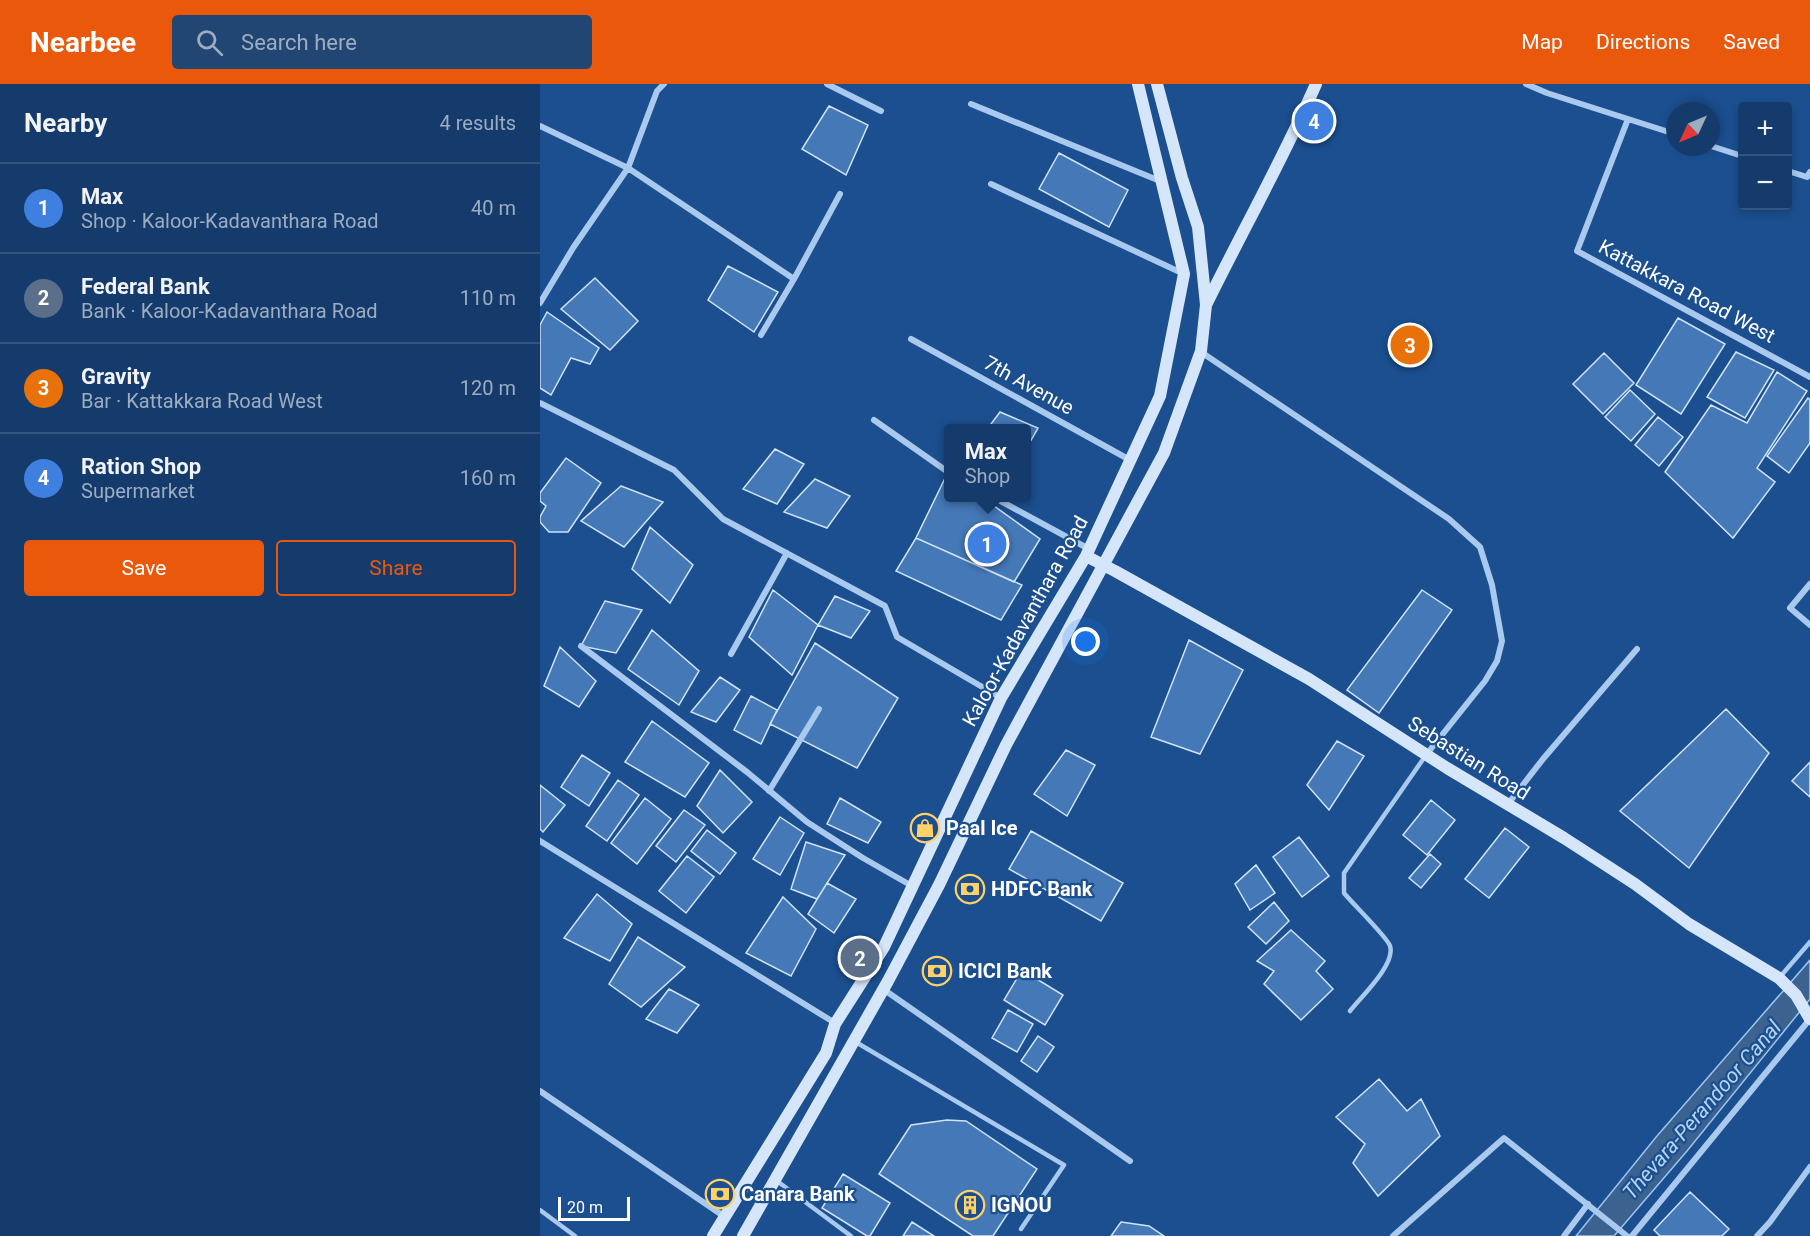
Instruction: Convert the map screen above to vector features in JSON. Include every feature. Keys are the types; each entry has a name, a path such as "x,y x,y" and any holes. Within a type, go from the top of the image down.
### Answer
{"main road":[{"name":"Kaloor-Kadavanthara Road","path":"713,1236 826,1053 835,1024 884,947 1001,698 1088,553 1160,396 1184,274 1138,84"},
{"path":"743,1236 854,1041 939,885 1006,746 1164,453 1201,351 1206,304 1198,227 1182,178 1157,84"},
{"path":"1206,304 1290,142 1316,84"},
{"name":"Sebastian Road","path":"1088,553 1104,565 1309,679 1426,755 1635,884 1689,924 1782,981 1809,1017"}],"street":[{"path":"540,303 573,248 628,168 657,91 663,84"},
{"path":"827,84 881,111"},
{"path":"1526,84 1547,93 1666,131"},
{"path":"971,104 1160,181"},
{"name":"Kattakkara Road West","path":"1628,119 1577,251 1810,377"},
{"path":"540,126 628,168 794,279"},
{"path":"1720,149 1738,154"},
{"path":"1792,172 1807,177 1810,172"},
{"path":"991,184 1184,274"},
{"path":"761,335 840,194"},
{"name":"7th Avenue","path":"911,339 1131,461"},
{"path":"1201,351 1449,519 1480,547 1492,585 1502,641 1497,661 1485,681 1426,755"},
{"path":"540,404 674,470 723,519 885,606 897,637 1001,698"},
{"path":"874,420 944,469"},
{"path":"1002,502 1088,553"},
{"path":"731,654 787,553"},
{"path":"1810,584 1790,608 1810,625"},
{"path":"581,646 807,822 863,858 913,886"},
{"path":"1508,805 1543,759 1637,649"},
{"path":"770,791 819,709"},
{"path":"540,841 835,1024"},
{"path":"883,989 1130,1161"},
{"path":"1632,1236 1809,1017"},
{"path":"540,1091 725,1217"},
{"path":"1393,1236 1504,1138 1627,1236"},
{"path":"1757,1236 1810,1167"},
{"path":"1564,1236 1588,1204"}],"lane":[{"path":"1350,1011 1383,971 1391,956 1390,944 1344,894 1344,873 1426,755"},
{"path":"1782,981 1810,942"},
{"path":"854,1041 1064,1165 1021,1229"},
{"path":"775,1179 851,1236"},
{"path":"540,1210 575,1236"}],"water":[{"name":"Thevara-Perandoor Canal","path":"1810,960 1810,999 1687,1151 1614,1236 1576,1236 1657,1136"}],"building":[{"path":"829,106 868,125 846,175 802,149"},
{"path":"1059,153 1128,190 1109,227 1039,189"},
{"path":"728,266 778,292 754,332 708,300"},
{"path":"595,278 638,321 610,350 561,309"},
{"path":"547,312 599,348 590,364 571,358 551,395 540,388 540,325"},
{"path":"1678,318 1725,344 1681,414 1636,385"},
{"path":"1736,352 1774,370 1745,418 1707,397"},
{"path":"1604,353 1634,383 1603,414 1573,384"},
{"path":"1777,372 1807,391 1757,468 1775,482 1733,538 1665,472 1711,405 1747,423"},
{"path":"1630,390 1655,414 1631,441 1605,417"},
{"path":"1808,398 1810,400 1810,443 1789,473 1767,456"},
{"path":"1000,412 1028,424 991,424"},
{"path":"1658,417 1683,437 1659,466 1635,445"},
{"path":"1031,425 1038,428 1031,440"},
{"path":"775,449 804,464 777,504 743,489"},
{"path":"566,458 601,483 568,532 549,532 540,522 546,506 540,501 540,493"},
{"path":"815,479 850,496 827,528 784,512"},
{"path":"944,480 944,502 989,502 1040,539 1014,582 916,538"},
{"path":"621,486 663,502 624,547 581,521"},
{"path":"650,527 693,565 670,603 632,569"},
{"path":"916,538 1022,585 1001,620 896,571"},
{"path":"773,590 818,625 792,675 749,637"},
{"path":"1422,590 1452,610 1379,713 1347,690"},
{"path":"835,596 870,611 851,638 818,625"},
{"path":"605,601 642,610 616,653 581,646"},
{"path":"652,630 699,671 679,705 628,669"},
{"path":"1189,640 1243,670 1200,754 1151,737"},
{"path":"815,643 898,698 857,768 770,724"},
{"path":"560,647 596,681 579,707 544,686"},
{"path":"720,677 740,690 716,722 691,712"},
{"path":"751,696 777,710 761,744 734,730"},
{"path":"1726,709 1769,753 1689,868 1620,811"},
{"path":"652,721 709,763 685,797 625,762"},
{"path":"1337,741 1364,756 1329,810 1307,785"},
{"path":"1066,750 1095,765 1067,816 1034,794"},
{"path":"582,755 610,773 589,806 561,787"},
{"path":"1810,762 1810,797 1792,781"},
{"path":"720,770 752,802 723,833 697,806"},
{"path":"618,780 639,795 607,841 586,826"},
{"path":"540,785 565,805 543,832 540,829"},
{"path":"645,798 671,819 637,864 611,843"},
{"path":"840,798 881,822 868,843 827,824"},
{"path":"1431,800 1455,820 1427,855 1403,835"},
{"path":"684,810 705,825 676,862 656,846"},
{"path":"780,817 804,833 780,875 753,859"},
{"path":"1505,828 1529,847 1489,898 1465,879"},
{"path":"707,830 736,853 720,874 691,851"},
{"path":"1031,831 1123,883 1101,921 1009,869"},
{"path":"1299,837 1329,876 1302,897 1273,857"},
{"path":"806,842 845,855 817,899 791,889"},
{"path":"1430,854 1441,864 1421,888 1409,878"},
{"path":"687,856 714,877 686,913 659,891"},
{"path":"1256,865 1275,893 1250,910 1235,884"},
{"path":"827,883 856,899 834,933 808,914"},
{"path":"597,894 632,924 610,961 564,938"},
{"path":"783,897 816,929 791,976 746,953"},
{"path":"1274,902 1289,921 1266,944 1248,927"},
{"path":"1291,930 1325,961 1316,971 1333,989 1301,1020 1264,984 1274,971 1257,961"},
{"path":"638,937 685,967 641,1007 609,984"},
{"path":"1022,970 1063,995 1045,1025 1004,1000"},
{"path":"669,989 699,1005 677,1033 646,1019"},
{"path":"1008,1010 1033,1024 1017,1052 992,1038"},
{"path":"1038,1036 1054,1047 1037,1072 1021,1061"},
{"path":"1379,1079 1407,1111 1421,1099 1440,1136 1378,1196 1353,1163 1365,1144 1336,1117"},
{"name":"IGNOU","path":"947,1120 966,1121 1037,1169 993,1236 973,1236 879,1174 911,1125"},
{"path":"843,1174 890,1203 870,1236 822,1208"},
{"path":"1690,1192 1729,1229 1722,1236 1660,1236 1654,1230"},
{"path":"912,1222 934,1236 903,1236"},
{"path":"1121,1222 1149,1226 1164,1236 1111,1236"}],"place":[{"name":"Ration Shop","path":"1314,121"},
{"name":"Gravity","path":"1410,345"},
{"name":"Max","path":"987,544"},
{"name":"Paal Ice","path":"925,828"},
{"name":"HDFC Bank","path":"970,889"},
{"name":"Federal Bank","path":"860,958"},
{"name":"ICICI Bank","path":"937,971"},
{"name":"Canara Bank","path":"720,1194"},
{"name":"IGNOU","path":"970,1205"}]}
